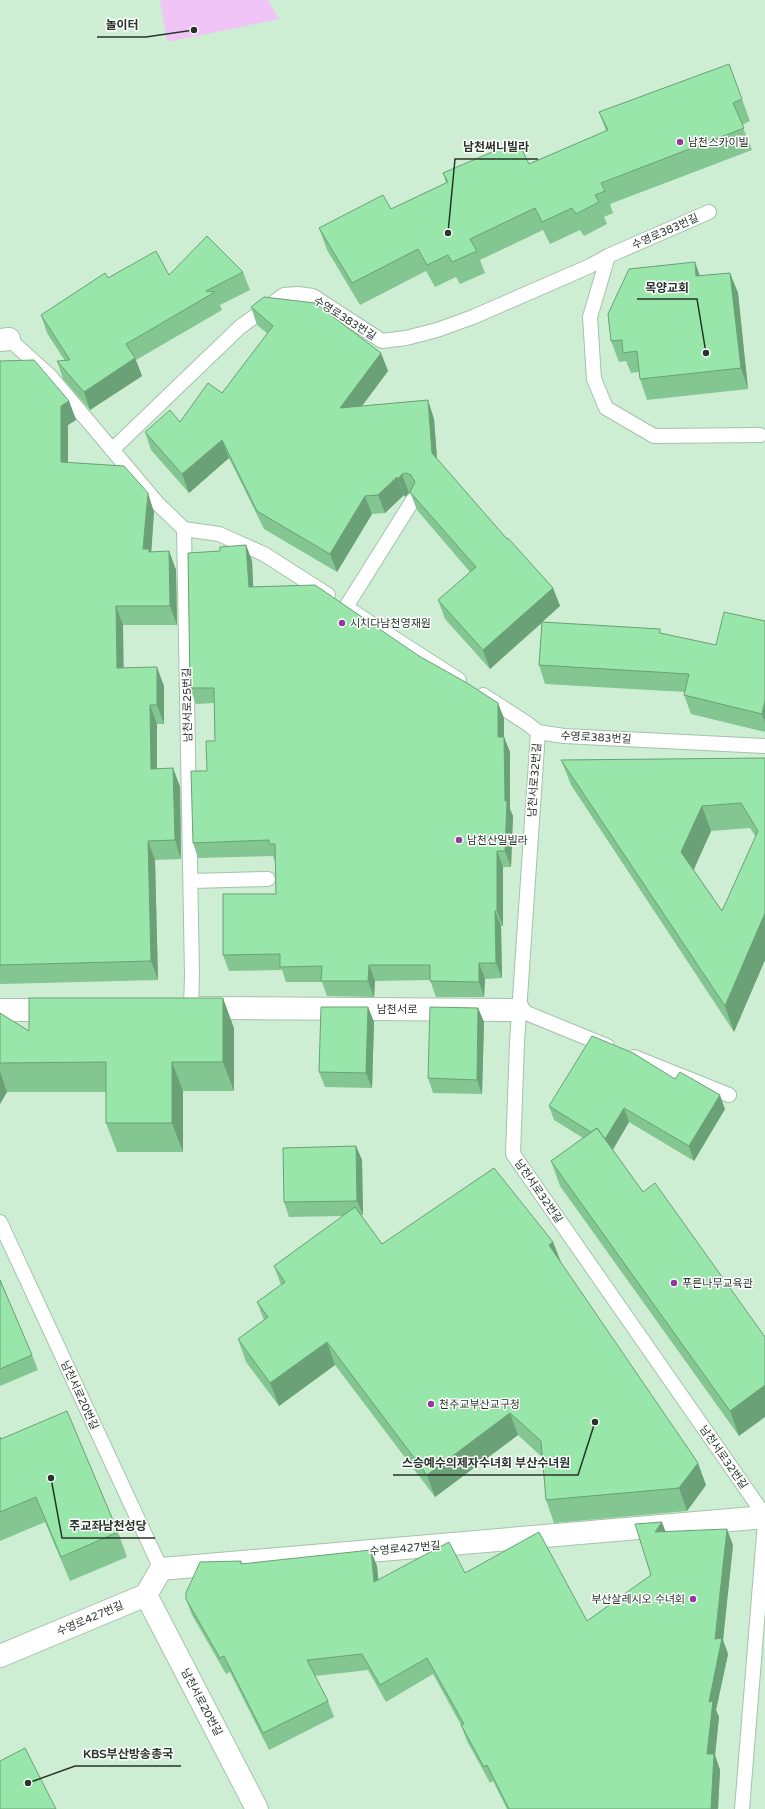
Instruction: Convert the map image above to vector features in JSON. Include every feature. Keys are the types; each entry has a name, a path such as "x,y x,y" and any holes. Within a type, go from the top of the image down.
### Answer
{"street":[{"name":"남천서로","path":"183,1008 519,1010"},
{"path":"0,1010 79,1009"},
{"name":"수영로427번길","path":"160,1569 765,1517"},
{"path":"146,1595 160,1569"},
{"name":"수영로427번길","path":"0,1656 146,1595"},
{"name":"남천서로20번길","path":"146,1595 258,1809"}],"lane":[{"name":"수영로383번길","path":"112,450 240,326 284,295 298,294 313,296 382,340 406,338 437,330 473,316 590,266 608,256 709,212"},
{"path":"608,256 590,317 594,379 606,408 654,436 760,435"},
{"path":"4,339 50,376 158,504 184,530"},
{"path":"346,607 413,500"},
{"name":"수영로383번길","path":"184,530 219,534 264,554 528,724 538,732 564,736 765,746"},
{"name":"남천서로25번길","path":"183,1008 192,975 184,530"},
{"name":"남천서로32번길","path":"538,732 519,1010 513,1154 765,1517"},
{"path":"190,881 268,880"},
{"name":"남천서로","path":"519,1010 730,1095"},
{"name":"남천서로20번길","path":"0,1222 160,1569"},
{"path":"742,1809 765,1522"}],"shaded area":[{"path":"160,0 268,0 279,19 167,42"}],"building":[{"path":"729,64 742,99 733,103 744,128 601,183 605,191 595,195 599,202 576,214 572,208 542,222 535,208 470,239 477,251 452,262 448,255 427,265 418,249 352,283 319,228 383,195 391,209 448,182 443,173 518,141 529,164 608,130 599,112"},
{"path":"207,236 243,272 206,291 215,292 126,344 135,358 84,392 57,361 70,360 41,315 105,273 108,278 156,251 169,275"},
{"path":"695,262 696,276 730,273 741,368 640,379 637,351 623,353 622,340 611,341 608,314 629,269"},
{"path":"264,297 315,303 381,353 340,408 428,400 432,453 507,539 508,538 553,588 483,650 438,600 476,567 410,492 415,482 411,475 406,473 402,474 378,495 365,496 330,554 257,511 222,440 182,474 145,432 170,410 180,422 208,383 222,393 273,326 251,307"},
{"path":"34,360 69,401 61,406 61,462 124,466 148,493 143,549 149,549 149,552 169,551 170,606 116,606 117,668 157,667 157,705 150,705 151,769 173,768 175,840 148,841 151,961 0,965 0,361"},
{"path":"246,545 249,587 315,585 419,656 467,683 498,703 498,737 504,737 505,801 507,801 505,851 497,851 497,911 495,911 496,963 479,963 479,982 430,981 430,965 369,965 368,981 321,981 322,966 280,967 280,954 223,955 223,894 276,894 275,844 269,844 269,840 193,843 191,771 207,771 206,741 215,741 214,688 190,688 188,553 220,551 220,547"},
{"path":"724,612 765,621 765,700 762,714 684,695 689,674 539,665 542,622 660,629 660,633 716,645"},
{"path":"765,758 765,913 725,1006 561,760","holes":["741,803 758,831 722,911 681,852 702,806"]},
{"path":"29,998 223,998 223,1062 172,1062 172,1123 106,1123 106,1062 0,1063 0,1013 29,1031"},
{"path":"321,1007 368,1007 366,1073 319,1072"},
{"path":"430,1007 478,1008 477,1080 428,1078"},
{"path":"592,1036 633,1053 675,1079 680,1072 720,1095 689,1146 624,1108 605,1139 597,1128 591,1132 549,1106"},
{"name":"푸른나무교육관","path":"597,1128 643,1192 655,1183 765,1337 765,1385 730,1411 551,1161"},
{"path":"356,1146 357,1201 284,1202 283,1148"},
{"path":"494,1168 553,1242 549,1245 698,1463 679,1488 546,1500 541,1441 510,1413 427,1475 327,1342 270,1383 238,1339 268,1317 257,1302 285,1282 274,1266 355,1207 382,1244"},
{"path":"0,1280 32,1355 0,1369"},
{"path":"67,1411 118,1532 61,1557 36,1497 0,1512 0,1437 1,1439"},
{"path":"662,1522 655,1532 727,1529 715,1639 722,1638 709,1702 713,1701 707,1754 714,1754 711,1809 509,1809 487,1765 484,1767 461,1725 464,1724 427,1658 380,1685 362,1654 307,1660 328,1701 263,1733 224,1656 220,1658 186,1599 186,1593 200,1562 241,1561 241,1564 371,1550 374,1582 449,1542 465,1573 539,1532 587,1621 651,1575 635,1524"},
{"path":"25,1748 56,1809 0,1809 0,1761"}],"place":[{"name":"놀이터","path":"194,30"},
{"name":"남천스카이빌","path":"680,142"},
{"name":"남천써니빌라","path":"448,233"},
{"name":"목양교회","path":"706,353"},
{"name":"시치다남천영재원","path":"342,623"},
{"name":"남천산일빌라","path":"459,840"},
{"name":"푸른나무교육관","path":"674,1283"},
{"name":"천주교부산교구청","path":"431,1404"},
{"name":"스승예수의제자수녀회 부산수녀원","path":"595,1422"},
{"name":"주교좌남천성당","path":"51,1478"},
{"name":"부산살레시오 수녀회","path":"693,1599"},
{"name":"KBS부산방송총국","path":"28,1783"}]}
